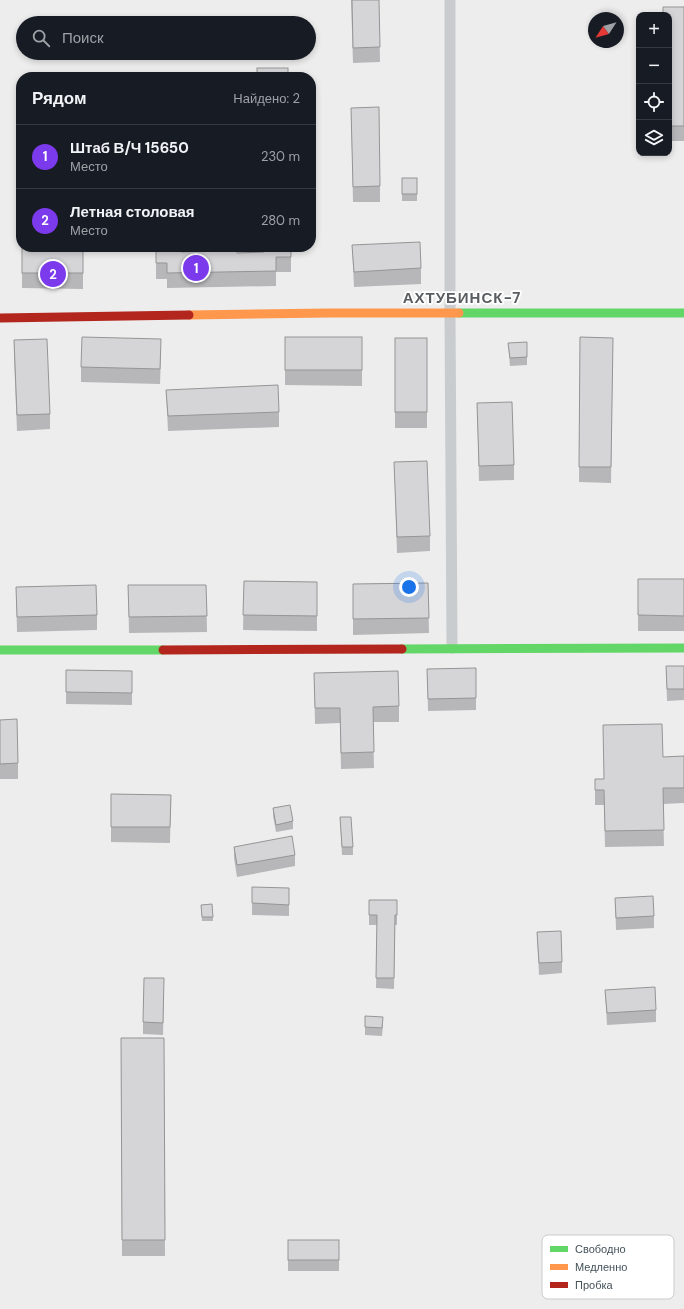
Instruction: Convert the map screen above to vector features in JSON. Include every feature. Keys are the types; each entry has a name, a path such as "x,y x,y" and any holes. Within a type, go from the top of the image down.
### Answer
{"street":[{"path":"450,0 452,648"},
{"path":"0,318 450,313 684,313"},
{"path":"0,650 684,648"}],"building":[{"path":"352,0 379,0 380,47 353,48"},
{"path":"663,7 684,7 684,126 672,126 672,12 663,12"},
{"path":"257,68 288,68 288,72 257,72"},
{"path":"379,107 380,186 353,187 351,108"},
{"path":"402,178 417,178 417,194 402,194"},
{"path":"420,242 421,268 354,272 352,245"},
{"path":"22,252 83,252 83,273 22,273"},
{"path":"156,252 291,252 291,257 276,257 276,271 167,273 167,263 156,263"},
{"path":"82,337 161,339 160,369 81,367"},
{"path":"285,337 362,337 362,370 285,370"},
{"path":"580,337 613,338 611,467 579,467"},
{"path":"395,338 427,338 427,412 395,412"},
{"path":"47,339 50,414 17,415 14,340"},
{"path":"527,342 527,357 510,358 508,343"},
{"path":"278,385 279,412 168,416 166,390"},
{"path":"512,402 514,465 479,466 477,403"},
{"path":"427,461 430,536 397,537 394,462"},
{"path":"638,579 684,579 684,616 638,615"},
{"path":"244,581 317,582 317,616 243,615"},
{"path":"428,583 429,618 353,619 353,584"},
{"path":"96,585 97,615 17,617 16,587"},
{"path":"128,585 206,585 207,616 129,617"},
{"path":"666,666 684,666 684,689 667,689"},
{"path":"476,668 476,698 428,699 427,669"},
{"path":"66,670 132,671 132,693 66,692"},
{"path":"398,671 399,706 373,707 374,752 341,753 340,708 315,708 314,673"},
{"path":"17,719 18,763 0,764 0,720"},
{"path":"662,724 663,757 684,756 684,788 663,788 664,830 605,831 604,790 595,790 595,779 604,779 603,725"},
{"path":"111,794 171,795 170,827 111,827"},
{"path":"290,805 293,821 276,825 273,808"},
{"path":"340,817 351,817 353,847 342,847"},
{"path":"292,836 295,855 237,865 234,847"},
{"path":"252,887 289,888 289,905 252,903"},
{"path":"653,896 654,916 616,918 615,898"},
{"path":"369,900 397,900 397,915 395,915 394,978 376,978 377,915 369,915"},
{"path":"212,904 213,917 202,917 201,905"},
{"path":"561,931 562,962 539,963 537,932"},
{"path":"144,978 164,978 163,1023 143,1022"},
{"path":"655,987 656,1010 607,1013 605,990"},
{"path":"365,1016 383,1017 382,1028 365,1027"},
{"path":"121,1038 164,1038 165,1240 122,1240"},
{"path":"288,1240 339,1240 339,1260 288,1260"}],"traffic: fast":[{"path":"459,313 684,313"},
{"path":"402,649 684,648"},
{"path":"0,650 163,650"}],"traffic: slow":[{"path":"189,315 459,313"}],"traffic: jam":[{"path":"0,318 189,315"},
{"path":"163,650 402,649"}],"place":[{"name":"Штаб В/Ч 15650","path":"196,268"},
{"name":"Летная столовая","path":"53,274"}],"district":[{"name":"АХТУБИНСК-7","path":"462,298"}]}
